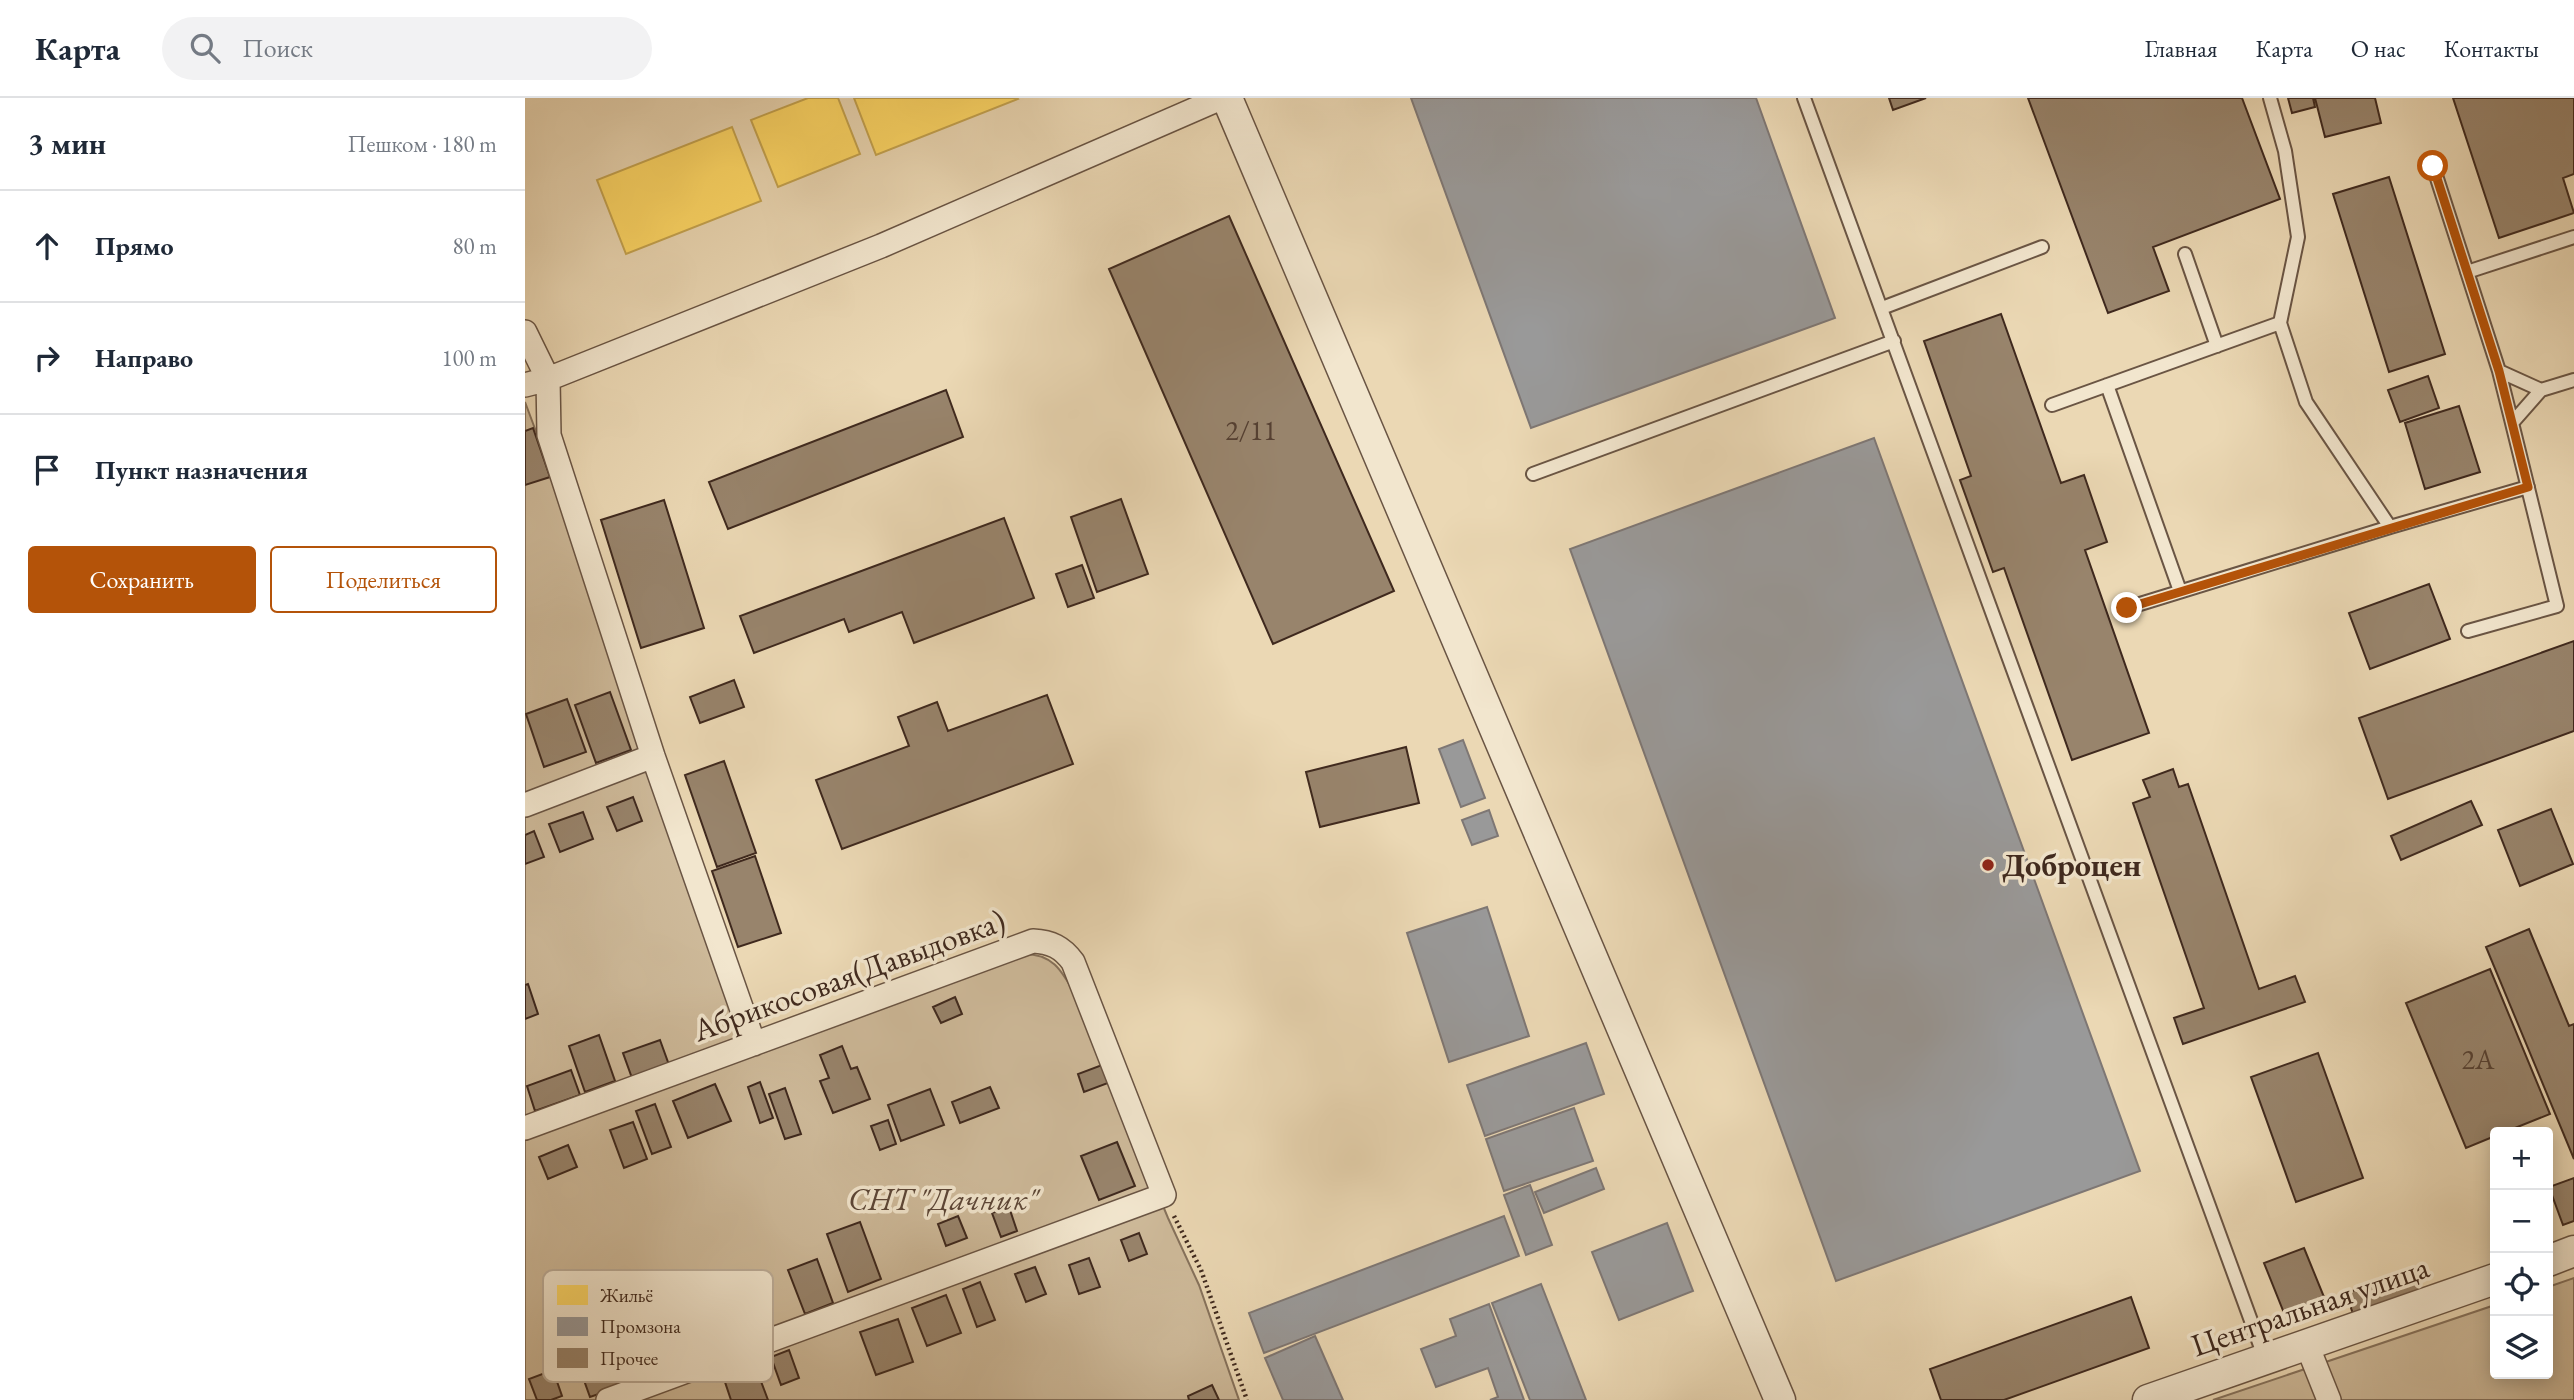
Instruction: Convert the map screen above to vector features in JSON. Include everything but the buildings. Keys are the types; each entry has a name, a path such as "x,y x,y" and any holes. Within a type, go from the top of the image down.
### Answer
{"street":[{"path":"525,385 548,379 881,246 1221,98"},
{"path":"1227,98 1780,1400"},
{"path":"525,332 548,379 549,435 653,756 754,1044"},
{"path":"525,805 653,756"},
{"name":"Абрикосовая(Давыдовка)","path":"525,1128 1033,941 1045,942 1066,952 1073,962 1164,1195"},
{"path":"773,1339 1164,1195"},
{"path":"2553,1259 2574,1251"},
{"name":"Центральная улица","path":"2148,1400 2490,1281"},
{"path":"2307,1345 2329,1400"},
{"path":"608,1400 657,1382"}],"lane":[{"path":"1804,98 2265,1359"},
{"path":"2270,98 2285,151 2298,237 2280,323 2306,402 2391,527"},
{"path":"2433,166 2499,371 2557,606 2468,631"},
{"path":"2467,272 2574,237"},
{"path":"1882,308 2042,247"},
{"path":"2185,254 2217,345"},
{"path":"2052,405 2280,323"},
{"path":"1534,474 1894,341"},
{"path":"2499,371 2541,390"},
{"path":"2512,423 2541,390 2574,380"},
{"path":"2107,385 2180,592"},
{"path":"2127,608 2528,487"}],"path":[{"path":"1164,1195 1201,1270 1247,1400"}],"green space":[{"name":"СНТ \"Дачник\"","path":"525,402 565,509 754,1056 1022,954 1033,954 1049,960 1061,971 1076,996 1168,1218 1199,1285 1239,1400 525,1400"},
{"path":"2574,1278 2574,1400 2213,1400 2490,1307 2490,1379 2553,1379 2553,1285"}],"place":[{"name":"Доброцен","path":"1988,865"}],"route":[{"path":"2127,608 2528,487 2499,371 2433,166"}]}
